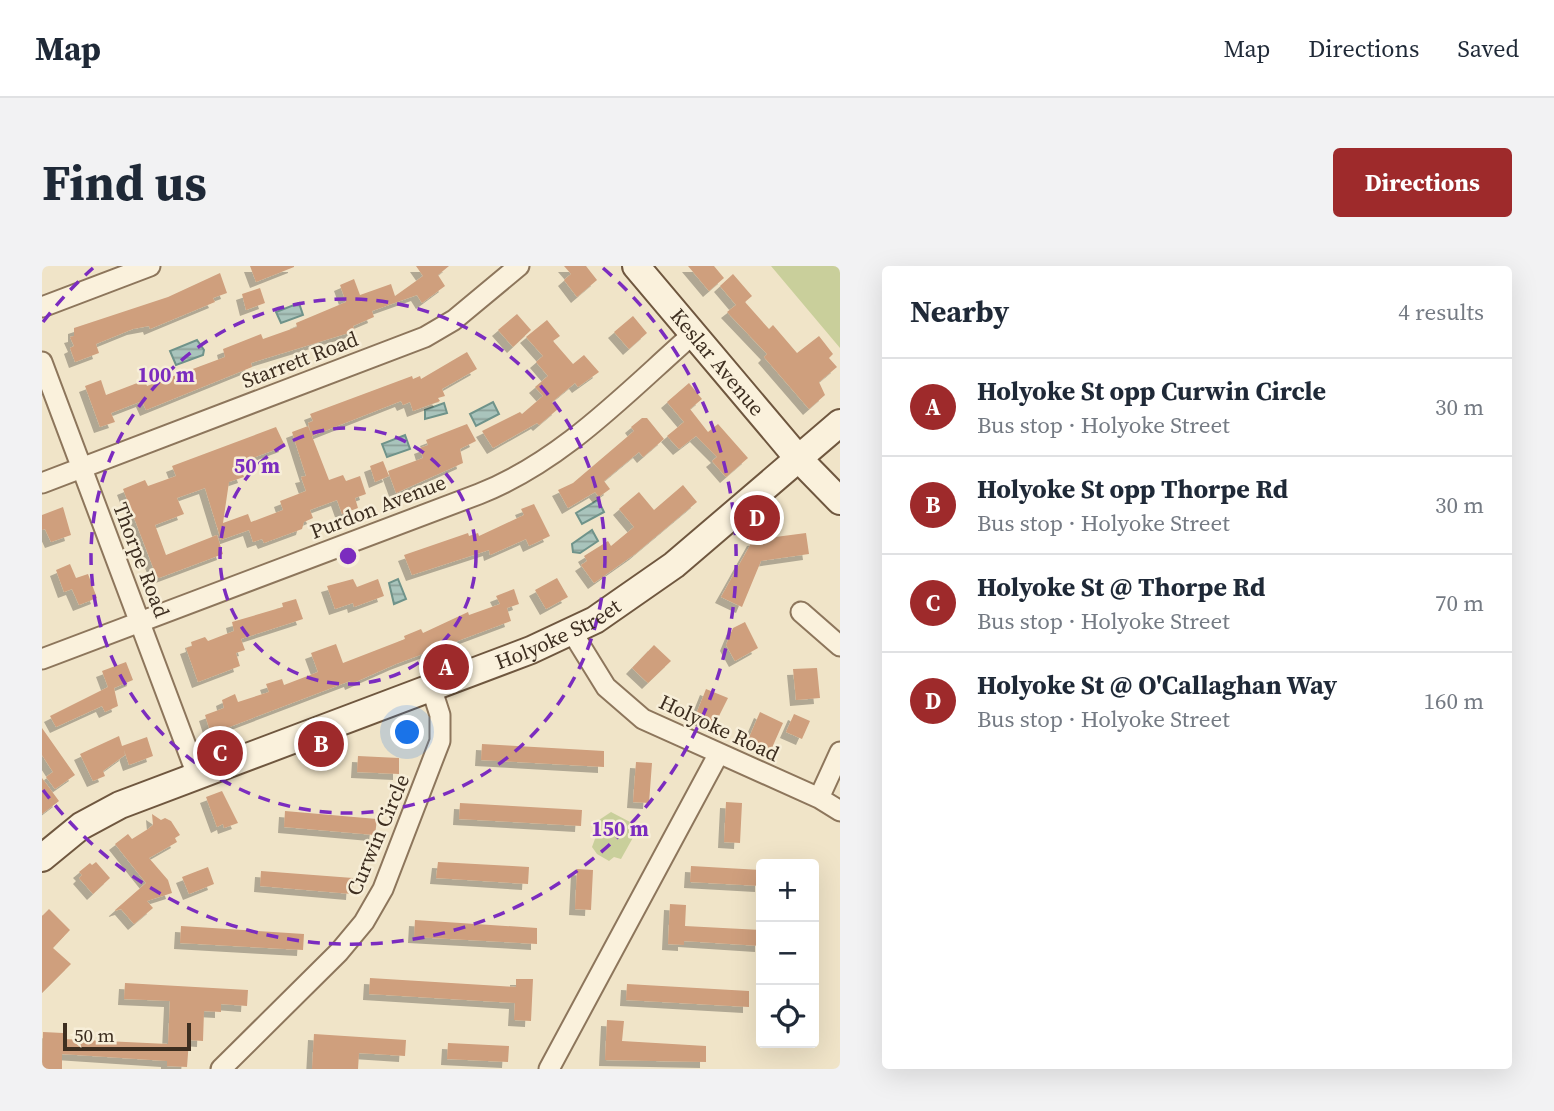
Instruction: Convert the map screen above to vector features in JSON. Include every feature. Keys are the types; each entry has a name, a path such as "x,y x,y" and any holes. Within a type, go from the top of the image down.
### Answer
{"main road":[{"name":"Keslar Avenue","path":"636,266 798,458 840,500"},
{"name":"Holyoke Street","path":"42,859 94,818 197,775 572,632 617,607 663,574 840,423"}],"street":[{"path":"42,307 150,266"},
{"name":"Starrett Road","path":"42,483 425,337 454,320 519,266"},
{"name":"Purdon Avenue","path":"42,659 479,494 519,476 567,444 693,334"},
{"name":"Thorpe Road","path":"42,362 197,775"},
{"path":"801,611 840,646"},
{"name":"Holyoke Road","path":"572,632 596,674 622,704 654,726 819,798 840,811"},
{"name":"Curwin Circle","path":"221,1069 346,945 374,906 440,741 440,715 432,687"},
{"path":"819,798 840,752"},
{"path":"549,1069 718,755"}],"green space":[{"path":"771,266 840,266 840,348"},
{"path":"611,812 630,822 628,828 635,834 621,859 614,857 609,861 597,854 592,847 599,820"}],"water":[{"path":"299,303 303,315 281,323 276,312"},
{"path":"197,340 204,350 203,355 176,365 170,351"},
{"path":"493,402 499,414 476,426 470,414"},
{"path":"444,403 447,413 425,419 425,410"},
{"path":"405,435 410,449 387,457 382,444"},
{"path":"598,500 604,512 582,524 576,513"},
{"path":"592,530 598,541 580,553 573,552 572,544"},
{"path":"398,579 406,599 394,604 389,583"}],"building":[{"path":"250,266 294,266 294,267 256,282"},
{"path":"416,266 449,266 438,275 445,286 422,303 417,295 372,311 374,317 353,326 355,331 251,363 252,367 146,410 142,401 111,413 115,422 100,427 85,386 101,380 106,395 145,380 147,386 225,357 223,349 261,334 263,339 297,327 296,323 346,302 340,285 354,279 360,295 391,284 395,296 423,276"},
{"path":"564,266 586,266 597,280 577,297 564,280 571,274"},
{"path":"688,266 714,266 724,278 709,291"},
{"path":"220,273 227,293 213,298 215,302 150,329 149,326 133,329 96,344 99,353 75,362 70,348 74,346 70,337 74,336 74,328 168,297"},
{"path":"733,274 752,296 745,302 769,329 773,325 797,353 819,336 833,354 829,358 837,367 819,382 825,395 809,409 764,357 767,354 727,312 736,305 720,286"},
{"path":"260,288 265,303 246,310 242,294"},
{"path":"517,314 531,330 513,347 498,330"},
{"path":"633,316 647,333 629,349 614,332"},
{"path":"547,320 560,336 553,341 573,364 584,355 599,372 578,387 575,383 552,402 558,409 539,425 537,423 493,448 482,431 520,412 522,414 543,396 535,387 548,376 536,362 543,356 526,337"},
{"path":"467,352 477,369 442,389 445,396 438,398 440,401 413,411 410,402 403,405 401,401 312,436 308,423 313,421 310,414 412,376 413,379 420,376 421,379"},
{"path":"689,383 702,399 690,409 708,432 718,424 748,458 726,477 712,461 717,457 696,436 679,449 667,436 684,422 667,402"},
{"path":"642,418 647,418 664,439 643,457 639,452 604,481 610,489 599,497 595,492 568,508 558,490 573,483 634,431 631,427"},
{"path":"467,424 476,441 460,449 463,463 396,493 388,471 423,458 420,448 428,445 426,440"},
{"path":"308,426 329,480 343,475 346,481 360,476 366,494 355,498 358,508 342,514 337,500 310,510 313,518 304,522 302,529 264,543 262,539 253,542 249,530 221,540 205,488 177,498 184,514 155,525 166,555 217,535 223,554 159,578 156,575 123,489 145,480 148,486 176,476 172,466 276,427 285,446 239,463 244,477 229,482 223,523 248,514 251,522 283,510 280,501 306,491 301,477 306,476 292,432"},
{"path":"383,461 389,476 375,482 370,466"},
{"path":"683,485 697,502 635,554 594,583 581,565 587,561 584,556 608,541 611,546 634,527 619,509 639,492 654,510"},
{"path":"534,504 550,536 529,546 526,539 490,555 489,550 412,575 404,555 468,533 469,536 478,533 479,536 524,515 521,509"},
{"path":"63,507 71,535 51,542 45,529 42,530 42,515"},
{"path":"806,533 809,554 761,561 742,607 721,597 753,540"},
{"path":"70,564 76,578 88,574 97,598 79,605 72,589 64,592 56,570"},
{"path":"557,578 568,597 546,609 535,590"},
{"path":"353,579 357,587 378,579 384,596 354,607 353,603 335,609 327,586"},
{"path":"514,589 519,604 507,608 511,621 396,664 351,684 350,681 211,734 205,715 224,708 222,700 235,694 238,702 269,692 266,684 282,679 284,685 318,672 311,653 336,644 343,663 405,639 404,636 421,629 423,633 468,612 469,615 500,604 496,596"},
{"path":"296,599 303,619 241,639 245,650 236,653 240,666 198,682 186,648 192,646 191,642 205,637 208,641 234,631 232,622 283,607 282,603"},
{"path":"745,622 758,648 735,661 726,645 733,628"},
{"path":"654,645 671,661 648,683 632,668"},
{"path":"126,662 133,680 114,688 118,706 105,712 102,706 56,727 50,716 108,687 102,671"},
{"path":"817,668 820,698 796,700 793,669"},
{"path":"706,689 728,698 714,726 695,717"},
{"path":"760,712 783,723 771,750 748,740"},
{"path":"794,714 810,721 802,739 786,732"},
{"path":"42,728 75,775 55,789 46,777 53,772 42,755"},
{"path":"119,736 122,746 147,737 153,756 129,765 124,750 125,755 103,771 105,776 93,781 80,754"},
{"path":"482,744 604,751 604,767 481,760"},
{"path":"358,756 399,758 399,774 357,772"},
{"path":"636,762 652,763 649,803 633,802"},
{"path":"42,778 59,801 42,814"},
{"path":"222,791 238,823 224,828 223,824 217,827 206,797"},
{"path":"726,802 742,803 740,843 724,842"},
{"path":"460,803 582,810 581,826 459,819"},
{"path":"285,811 377,819 375,835 284,827"},
{"path":"152,814 161,820 165,818 171,821 180,835 175,838 177,842 149,858 168,880 172,893 147,901 153,908 134,924 121,909 114,911 146,883 115,844 128,834 132,839 153,825"},
{"path":"96,862 110,878 93,894 79,878 82,875 79,872 90,863 92,865"},
{"path":"438,862 529,867 528,884 436,878"},
{"path":"691,866 756,870 756,886 690,882"},
{"path":"208,867 214,884 189,894 182,877"},
{"path":"577,869 593,870 591,910 575,909"},
{"path":"261,871 353,878 352,894 260,886"},
{"path":"670,904 686,905 685,926 756,930 756,946 684,941 684,945 668,944"},
{"path":"49,909 70,930 53,948 71,964 42,993 42,916"},
{"path":"415,920 537,928 537,944 414,937"},
{"path":"181,926 304,934 303,950 180,943"},
{"path":"370,978 516,987 516,979 533,979 531,1021 514,1020 515,1003 369,994"},
{"path":"125,983 248,990 247,1006 221,1004 221,1012 204,1011 203,1041 189,1040 187,1067 167,1066 167,1061 62,1054 62,1069 42,1069 43,1032 63,1033 63,1039 168,1044 170,1001 124,999"},
{"path":"627,984 749,991 749,1007 626,1000"},
{"path":"607,1020 624,1021 622,1041 706,1046 706,1062 605,1060"},
{"path":"314,1034 406,1040 405,1056 359,1053 358,1069 312,1069"},
{"path":"448,1043 509,1046 508,1062 447,1059"}],"place":[{"name":"Holyoke St @ O'Callaghan Way","path":"757,518"},
{"name":"Holyoke St opp Curwin Circle","path":"446,667"},
{"name":"Holyoke St opp Thorpe Rd","path":"321,744"},
{"name":"Holyoke St @ Thorpe Rd","path":"220,753"}]}
